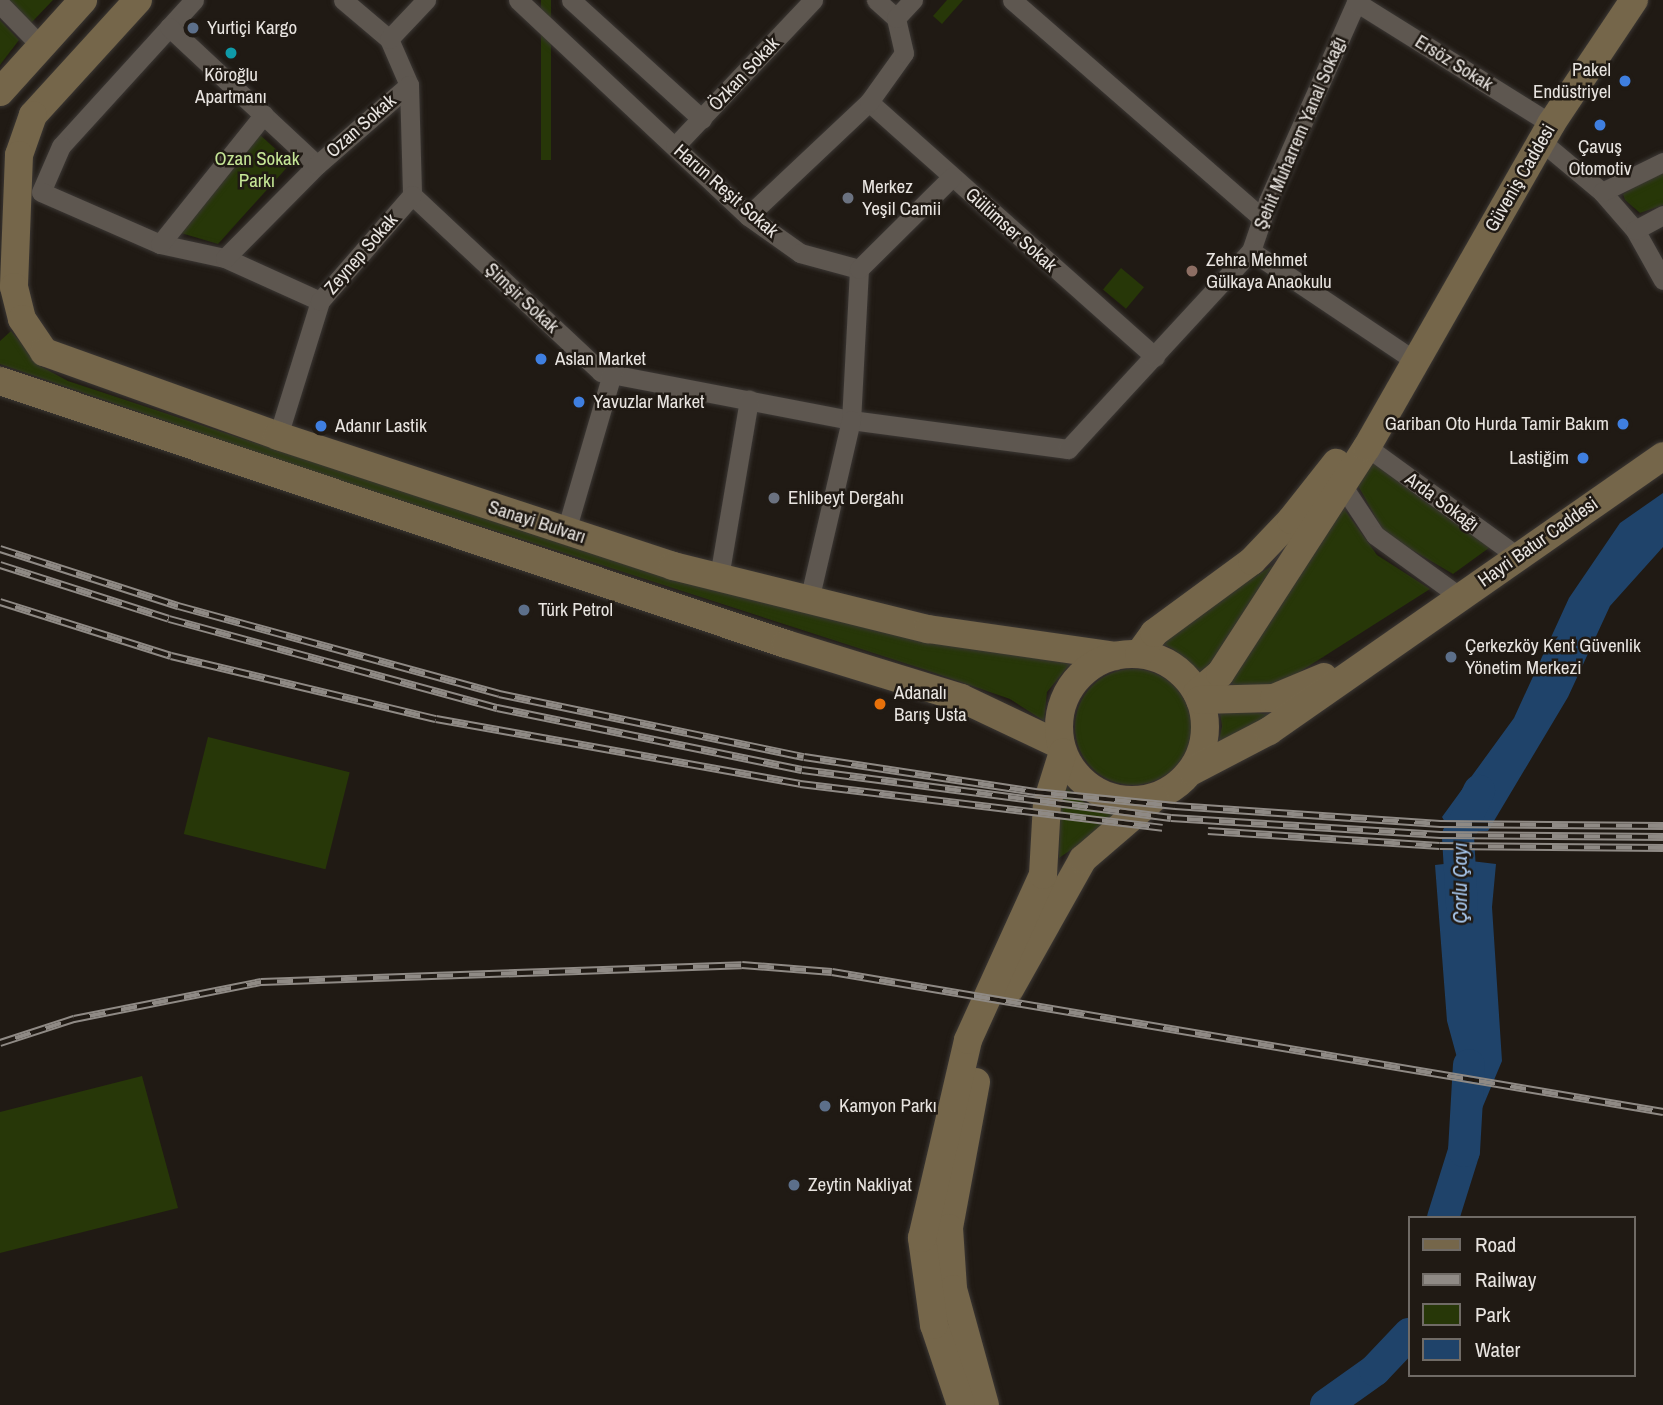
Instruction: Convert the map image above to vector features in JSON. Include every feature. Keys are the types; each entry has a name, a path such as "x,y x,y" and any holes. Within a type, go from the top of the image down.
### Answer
{"main road":[{"path":"0,92 83,0"},
{"path":"0,323 14,287 19,155 33,115 138,0"},
{"name":"Güveniş Caddesi","path":"1199,696 1220,674 1367,447 1414,360 1546,132 1634,0"},
{"path":"0,232 12,259 14,287"},
{"name":"Sanayi Bulvarı","path":"14,287 22,319 44,352 278,436 566,531 719,577 928,629 1127,655"},
{"name":"Güveniş Caddesi","path":"1127,655 1252,561 1291,520 1414,360"},
{"name":"Sanayi Bulvarı","path":"0,381 786,644 961,698 1062,749"},
{"name":"Hayri Batur Caddesi","path":"1192,771 1269,731 1663,456"},
{"name":"Hayri Batur Caddesi","path":"1199,696 1274,698 1413,629"},
{"path":"961,1405 934,1325 922,1238 968,1041 1043,875 1047,803 1062,749 1058,721 1064,698 1077,678 1096,663 1127,655 1180,671 1199,696 1206,730 1192,771 1176,787 1154,798 1083,859 1030,951 984,1046 950,1228 953,1289 985,1405"},
{"path":"1062,749 1086,785 1107,797 1130,802 1154,798"}],"street":[{"path":"194,0 61,146 41,192 160,244 225,258 320,301"},
{"path":"343,0 389,39 408,85 412,195"},
{"path":"389,39 425,0"},
{"name":"Harun Reşit Sokak","path":"518,0 748,216 800,253 859,269"},
{"name":"Harun Reşit Sokak","path":"571,0 702,119"},
{"name":"Özkan Sokak","path":"675,146 813,0"},
{"path":"748,216 869,102 904,53 896,18 876,0"},
{"path":"896,18 913,0"},
{"path":"1012,0 1262,218"},
{"name":"Şehit Muharrem Yanal Sokağı","path":"1068,449 1251,251 1262,218 1356,1"},
{"name":"Ersöz Sokak","path":"1356,1 1546,132 1635,230 1663,280"},
{"path":"0,4 41,46"},
{"path":"169,27 317,165"},
{"name":"Ozan Sokak","path":"225,258 317,165 408,85"},
{"name":"Gülümser Sokak","path":"869,102 1155,357"},
{"path":"160,244 264,114"},
{"path":"1602,192 1663,162"},
{"path":"809,600 851,420 859,269 952,177"},
{"name":"Zeynep Sokak","path":"278,436 320,301 412,195"},
{"name":"Şimşir Sokak","path":"412,195 601,372 851,420 1068,449"},
{"path":"1635,230 1663,215"},
{"path":"1251,251 1414,360"},
{"path":"566,531 612,374"},
{"path":"719,577 749,400"},
{"name":"Arda Sokağı","path":"1367,447 1517,556"},
{"path":"1342,485 1375,535 1459,596"}],"green space":[{"path":"4,0 53,0 32,22 24,20"},
{"path":"541,0 551,0 551,160 541,160"},
{"path":"947,0 963,0 942,24 933,16"},
{"path":"0,20 19,40 0,65"},
{"name":"Ozan Sokak Parkı","path":"259,134 291,163 218,244 181,233"},
{"path":"1663,171 1663,205 1640,213 1625,200 1623,194"},
{"path":"1121,268 1144,287 1126,309 1103,289"},
{"path":"11,331 40,366 68,381 328,467 949,643 1070,664 1047,692 1044,721 1010,699 926,670 320,474 0,364 0,341"},
{"path":"1372,461 1493,545 1453,574 1385,534 1356,482"},
{"path":"1342,506 1377,555 1430,589 1279,685 1234,687 1230,679"},
{"path":"1273,565 1205,677 1173,649 1154,640"},
{"path":"1133,669 1155,673 1174,686 1187,705 1191,727 1187,749 1174,768 1155,781 1133,785 1111,781 1092,768 1079,749 1075,727 1079,705 1092,686 1111,673"},
{"path":"1219,707 1271,715 1217,750 1222,726"},
{"path":"208,737 350,772 325,869 184,834"},
{"path":"1061,783 1090,807 1119,817 1059,858"},
{"path":"142,1076 178,1208 0,1253 0,1112"}],"water":[{"path":"1663,493 1663,547 1610,606 1568,697 1488,831 1465,832 1445,822 1442,817 1514,718 1569,598 1620,523"},
{"path":"1471,861 1496,864 1492,907 1502,1061 1481,1111 1475,1113 1465,1108 1468,1098 1447,1021 1435,865"}],"waterway":[{"name":"Çorlu Çayı","path":"1462,906 1458,836 1479,791"},
{"name":"Çorlu Çayı","path":"1444,1216 1464,1151 1469,1065"},
{"name":"Çorlu Çayı","path":"1326,1405 1375,1370 1408,1335"}],"railway":[{"path":"0,549 178,606 499,694 804,757 1035,792 1175,806 1440,824 1663,826"},
{"path":"0,565 169,619 497,708 802,770 1171,818 1440,835 1663,837"},
{"path":"0,602 171,656 436,719 800,784 1162,828"},
{"path":"1208,831 1440,846 1663,848"},
{"path":"0,1043 74,1019 261,982 742,965 832,972 1663,1112"}],"place":[{"name":"Yurtiçi Kargo","path":"193,28"},
{"name":"Köroğlu Apartmanı","path":"231,53"},
{"name":"Pakel Endüstriyel","path":"1625,81"},
{"name":"Çavuş Otomotiv","path":"1600,125"},
{"name":"Merkez Yeşil Camii","path":"848,198"},
{"name":"Zehra Mehmet Gülkaya Anaokulu","path":"1192,271"},
{"name":"Aslan Market","path":"541,359"},
{"name":"Yavuzlar Market","path":"579,402"},
{"name":"Gariban Oto Hurda Tamir Bakım","path":"1623,424"},
{"name":"Adanır Lastik","path":"321,426"},
{"name":"Lastiğim","path":"1583,458"},
{"name":"Ehlibeyt Dergahı","path":"774,498"},
{"name":"Türk Petrol","path":"524,610"},
{"name":"Çerkezköy Kent Güvenlik Yönetim Merkezi","path":"1451,657"},
{"name":"Adanalı Barış Usta","path":"880,704"},
{"name":"Kamyon Parkı","path":"825,1106"},
{"name":"Zeytin Nakliyat","path":"794,1185"}]}
